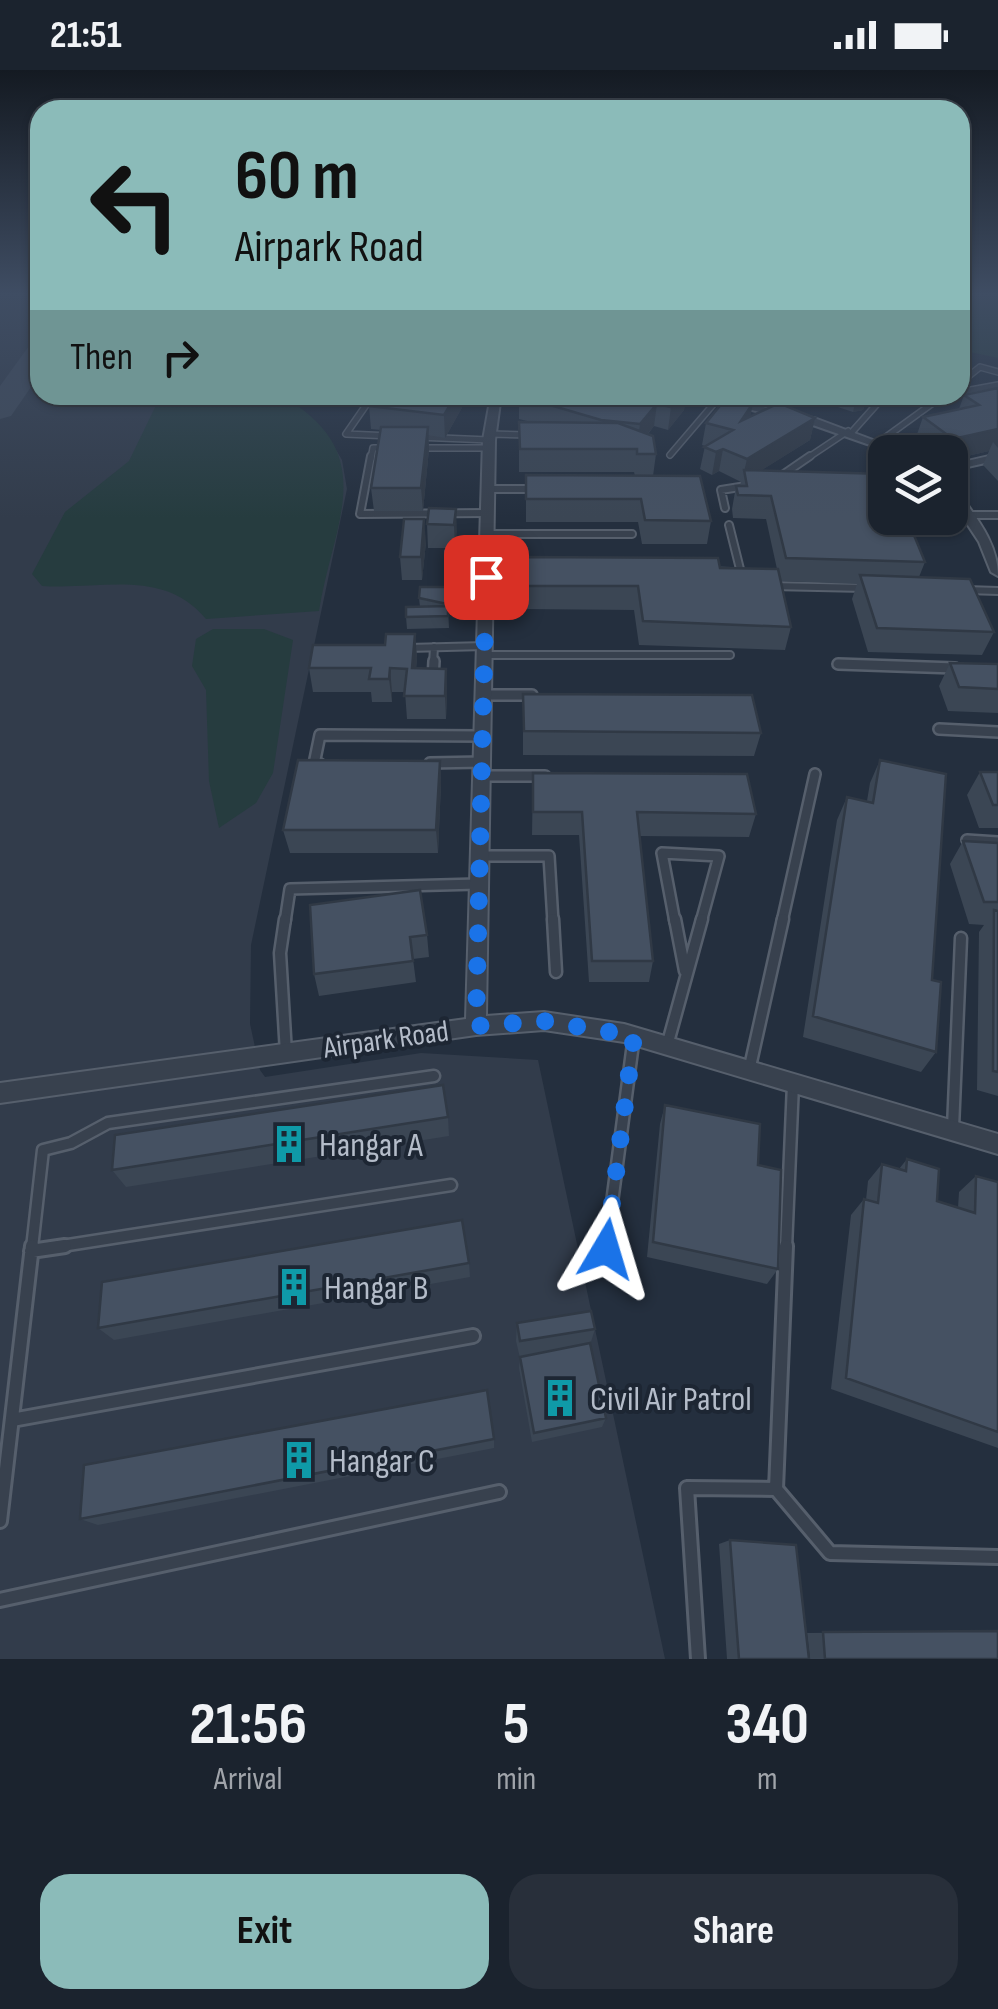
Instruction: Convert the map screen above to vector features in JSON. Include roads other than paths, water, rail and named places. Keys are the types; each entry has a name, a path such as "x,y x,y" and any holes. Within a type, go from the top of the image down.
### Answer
{"street":[{"path":"476,1026 489,441 494,405"},
{"path":"748,405 868,438"},
{"path":"969,515 991,542 998,572"},
{"name":"Airpark Road","path":"0,1093 476,1026 544,1021 634,1036 998,1144"}],"lane":[{"path":"970,390 998,386"},
{"path":"365,405 346,434 489,441"},
{"path":"670,455 719,405"},
{"path":"792,481 773,481 850,432 875,405"},
{"path":"888,435 930,405"},
{"path":"410,448 529,435"},
{"path":"391,448 373,448 360,514 488,513"},
{"path":"968,464 998,457"},
{"path":"725,508 721,490 756,484"},
{"path":"488,489 546,489"},
{"path":"969,515 998,515"},
{"path":"729,525 744,584"},
{"path":"487,534 632,534"},
{"path":"449,552 449,577 542,563"},
{"path":"758,586 883,589"},
{"path":"960,590 998,590"},
{"path":"432,685 434,647"},
{"path":"398,648 730,655"},
{"path":"838,664 962,668"},
{"path":"484,695 540,695"},
{"path":"939,729 998,732"},
{"path":"332,764 314,764 320,735 483,736"},
{"path":"426,763 558,776"},
{"path":"750,1070 814,774"},
{"path":"967,840 998,842"},
{"path":"667,1046 719,856 662,854 685,972"},
{"path":"480,856 548,856 556,972"},
{"path":"286,1053 280,953 290,889 480,884"},
{"path":"953,1131 962,938"},
{"path":"606,1249 634,1036"},
{"path":"0,1522 43,1150 73,1146 87,1132 108,1123 434,1076"},
{"path":"793,1084 776,1489 830,1553 998,1558"},
{"path":"31,1251 451,1184"},
{"path":"12,1420 473,1336"},
{"path":"698,1659 687,1488 776,1489"},
{"path":"0,1600 499,1492"}],"place":[{"name":"Hangar A","path":"289,1144"},
{"name":"Hangar B","path":"294,1287"},
{"name":"Civil Air Patrol","path":"560,1398"},
{"name":"Hangar C","path":"299,1460"}]}
